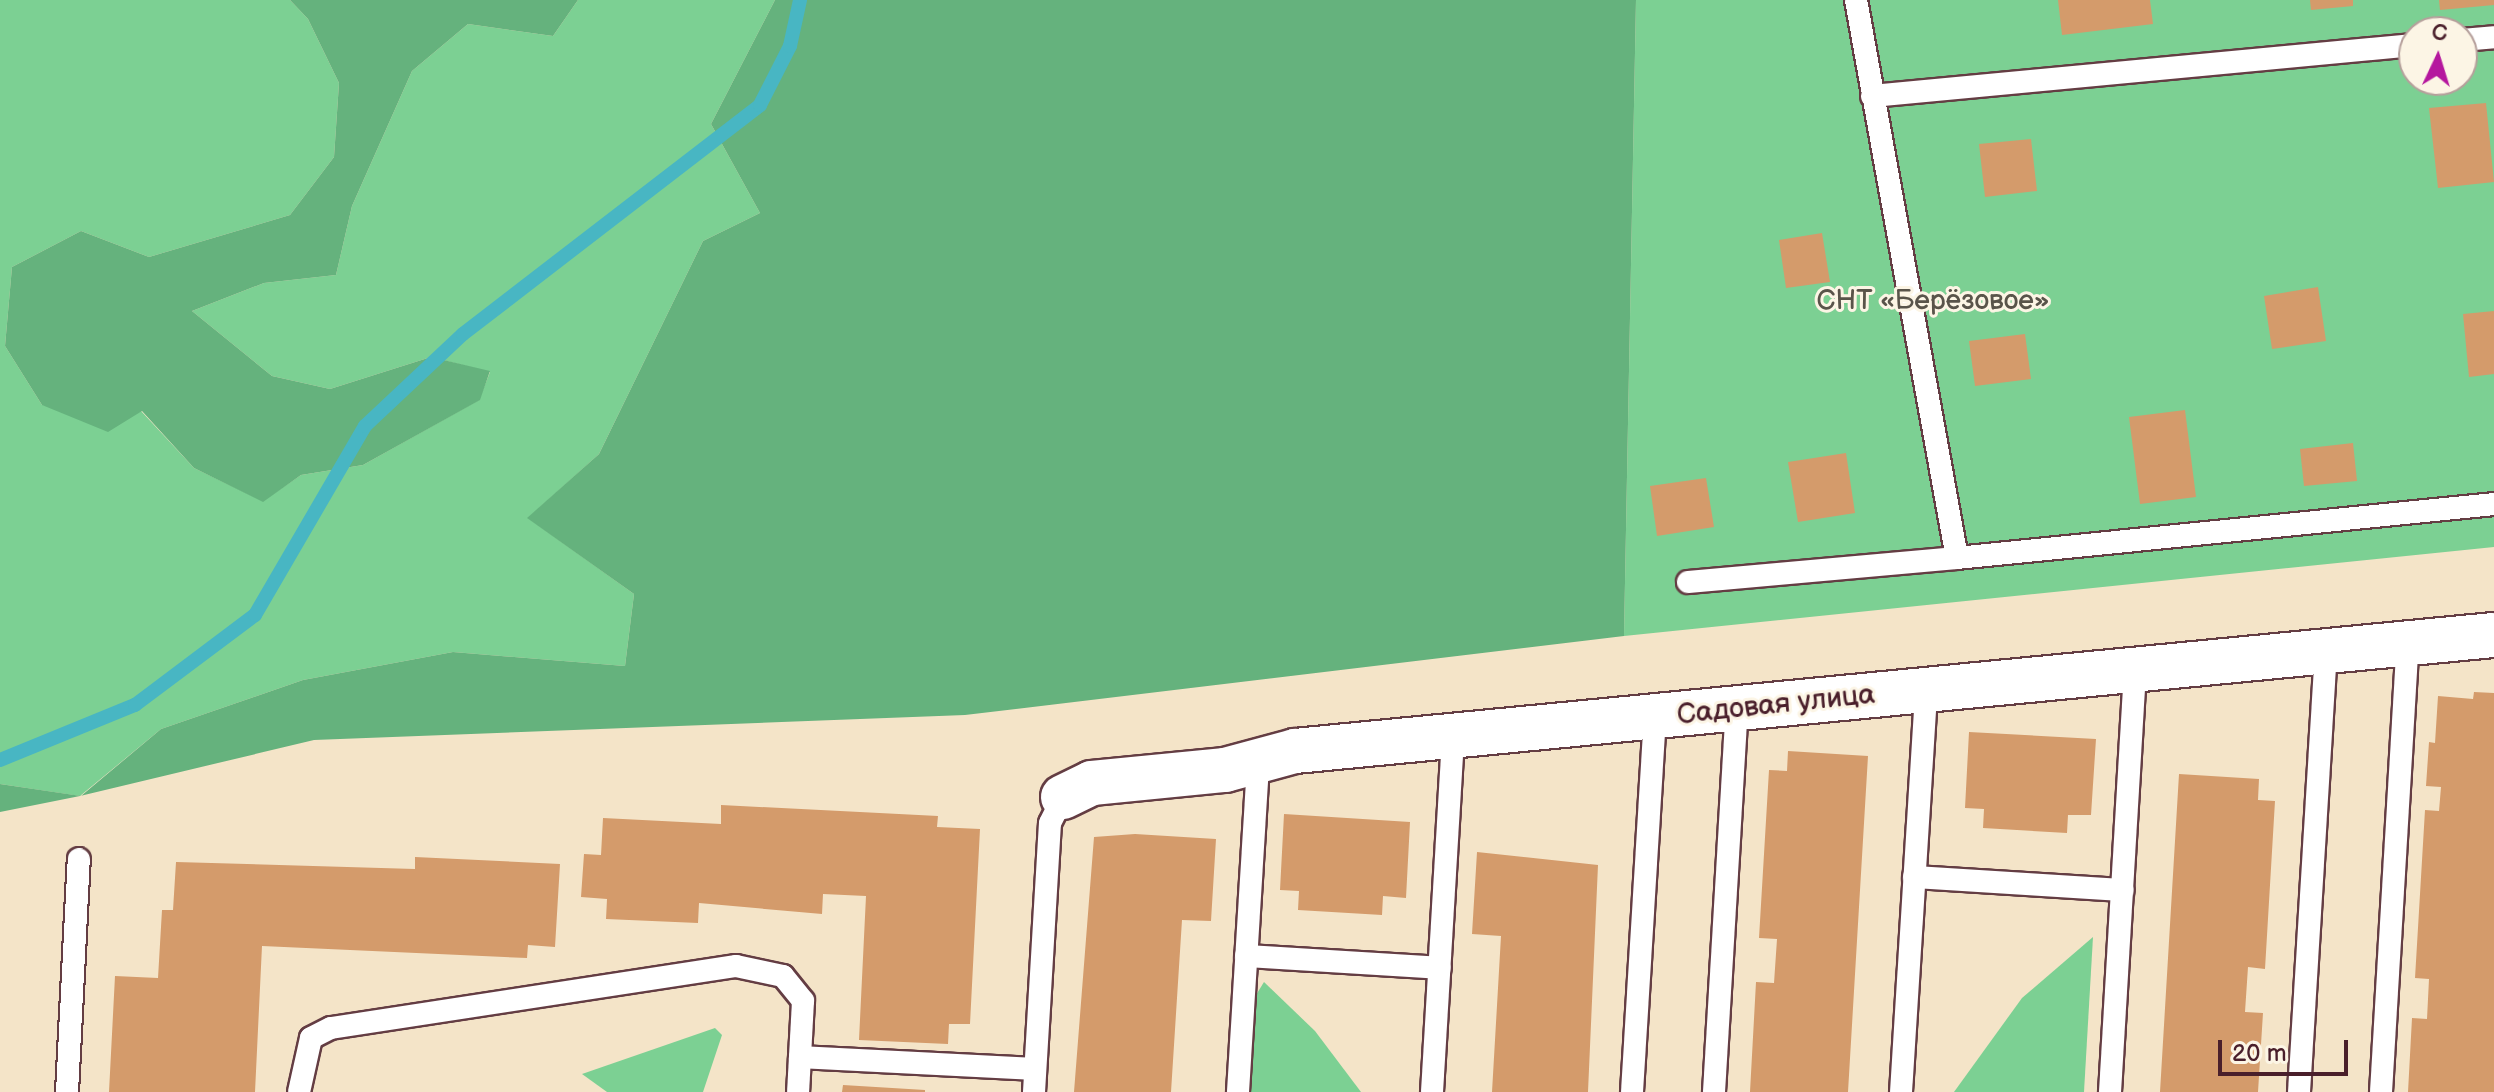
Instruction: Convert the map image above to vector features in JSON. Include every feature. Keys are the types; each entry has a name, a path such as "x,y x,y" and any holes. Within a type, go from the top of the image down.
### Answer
{"street":[{"name":"Садовая улица","path":"1063,797 1092,783 1258,762 1295,751 2494,635"}],"lane":[{"path":"1856,0 1957,558"},
{"path":"1872,96 2398,47"},
{"path":"1688,582 2494,504"},
{"path":"2381,1092 2408,643"},
{"path":"2299,1092 2326,652"},
{"path":"2110,1092 2135,670"},
{"path":"1901,1092 1926,690"},
{"path":"1714,1092 1737,709"},
{"path":"1632,1092 1655,717"},
{"path":"1432,1092 1453,736"},
{"path":"1238,1092 1258,762"},
{"path":"1034,1092 1050,823 1063,797"},
{"path":"67,1092 79,859"},
{"path":"1914,877 2123,890"},
{"path":"1246,956 1440,968"},
{"path":"299,1092 311,1038 331,1028 736,966 783,976 803,1001 798,1092"},
{"path":"800,1057 1035,1069"}],"green space":[{"path":"0,0 290,0 308,19 339,83 334,157 290,215 149,257 81,231 12,267 5,346 42,405 141,411 194,468 263,501 301,475 363,465 479,400 490,372 431,357 330,389 272,376 192,311 264,283 336,275 352,206 412,71 468,24 553,36 578,0 775,0 711,124 760,213 703,241 599,454 528,518 634,594 625,666 453,652 303,680 161,729 80,796 0,784"},
{"path":"290,0 578,0 553,36 468,24 412,71 352,206 336,275 264,283 192,311 272,376 330,389 431,357 490,371 480,400 363,465 301,475 263,502 194,468 142,411 108,432 42,405 5,346 12,267 81,231 149,257 290,215 334,157 339,83 308,19"},
{"path":"775,0 1636,0 1624,636 965,715 314,740 81,796 161,729 303,680 453,652 625,666 634,594 527,518 599,454 703,241 760,213 711,124"},
{"name":"СНТ «Берёзовое»","path":"1636,0 2494,0 2494,547 1624,636"},
{"path":"0,784 80,796 0,812"},
{"path":"2093,937 2084,1092 1954,1092 2022,998"},
{"path":"1264,982 1315,1031 1361,1092 1250,1092 1256,995"},
{"path":"715,1028 722,1035 703,1092 607,1092 582,1074"}],"building":[{"path":"2058,0 2150,0 2153,24 2062,35"},
{"path":"2310,0 2353,0 2353,6 2311,10"},
{"path":"2439,0 2494,0 2494,5 2440,10"},
{"path":"2486,103 2494,182 2438,188 2429,108"},
{"path":"2031,139 2037,191 1985,197 1979,144"},
{"path":"1822,233 1830,282 1786,288 1779,240"},
{"path":"2318,287 2326,341 2272,349 2264,296"},
{"path":"2494,311 2494,374 2469,377 2463,314"},
{"path":"2025,334 2031,379 1975,386 1969,341"},
{"path":"2185,410 2196,497 2140,504 2129,417"},
{"path":"2353,443 2357,481 2304,486 2300,449"},
{"path":"1846,453 1855,513 1798,522 1788,462"},
{"path":"1706,478 1714,527 1657,536 1650,486"},
{"path":"2474,692 2494,693 2494,1092 2408,1092 2412,1018 2427,1019 2429,979 2415,978 2425,810 2439,811 2441,787 2426,786 2429,742 2435,743 2438,696 2473,699"},
{"path":"1969,732 2096,739 2091,815 2068,815 2067,833 1983,828 1984,809 1965,808"},
{"path":"1788,751 1868,756 1848,1092 1750,1092 1756,982 1774,983 1777,939 1759,938 1769,770 1787,771"},
{"path":"2179,774 2259,779 2258,800 2275,801 2265,969 2248,967 2245,1012 2263,1013 2258,1092 2160,1092"},
{"path":"721,805 938,816 937,827 980,829 970,1024 949,1024 948,1044 859,1040 866,896 823,894 822,914 699,903 698,923 606,919 607,899 581,897 584,854 601,855 603,818 721,824"},
{"path":"1284,814 1410,822 1406,898 1383,896 1382,915 1298,910 1299,891 1280,890"},
{"path":"1135,834 1216,839 1211,921 1182,920 1171,1092 1074,1092 1094,837"},
{"path":"1477,852 1598,865 1588,1092 1492,1092 1501,936 1472,934"},
{"path":"415,857 560,864 555,947 528,945 527,958 262,946 255,1092 109,1092 115,976 158,978 162,910 173,910 176,862 415,869"},
{"path":"843,1085 925,1090 925,1092 842,1092"}],"waterway":[{"path":"0,760 135,705 255,615 365,426 463,334 760,105 790,46 800,0"}]}
